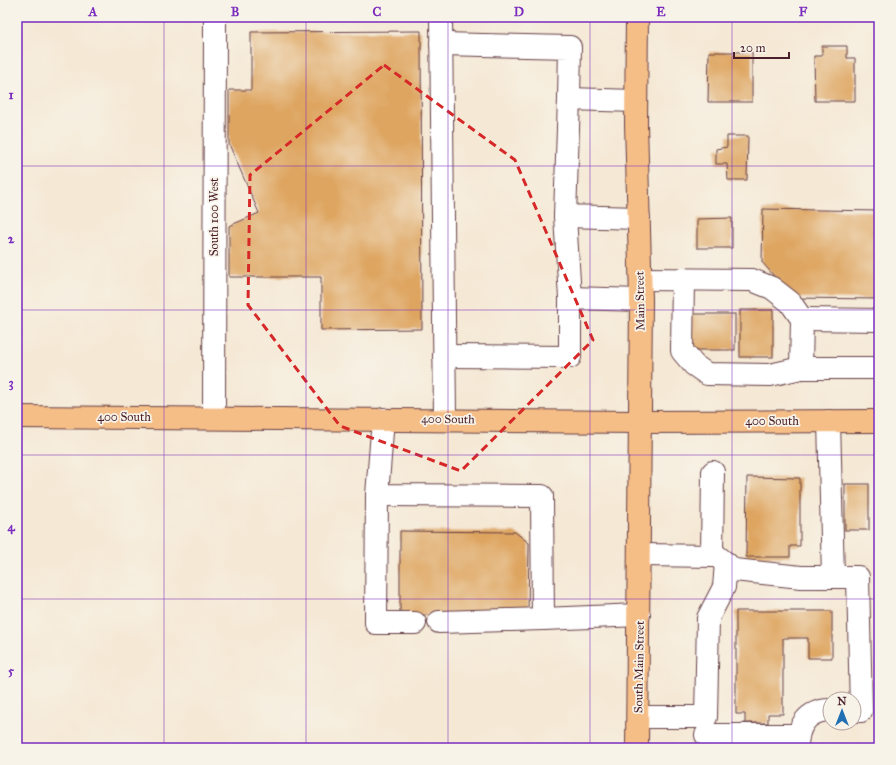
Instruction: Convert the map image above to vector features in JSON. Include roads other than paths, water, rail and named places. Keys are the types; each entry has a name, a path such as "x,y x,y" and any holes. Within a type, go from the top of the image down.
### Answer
{"main road":[{"name":"Main Street","path":"637,17 636,101 641,289 640,585"},
{"name":"400 South","path":"17,417 214,417 641,422 879,421"},
{"name":"South Main Street","path":"637,748 640,585"}],"street":[{"name":"South 100 West","path":"214,417 215,17"},
{"path":"441,17 445,419"},
{"path":"441,44 570,47 566,216 570,298 570,357 444,356"},
{"path":"569,98 636,101"},
{"path":"566,216 639,218"},
{"path":"570,298 641,289 683,279 752,280 772,288 790,302 802,319 802,368"},
{"path":"683,279 682,351 694,365 707,374 770,375 802,368 879,368"},
{"path":"802,319 879,320"},
{"path":"383,419 377,495 376,623 415,623"},
{"path":"829,421 833,577"},
{"path":"706,733 708,618 724,588 719,559 713,472"},
{"path":"377,495 542,496 543,619"},
{"path":"640,555 719,559 734,570 801,576 858,576 860,691"},
{"path":"439,622 639,615"},
{"path":"638,717 706,733 797,742 807,717 822,710"}]}
